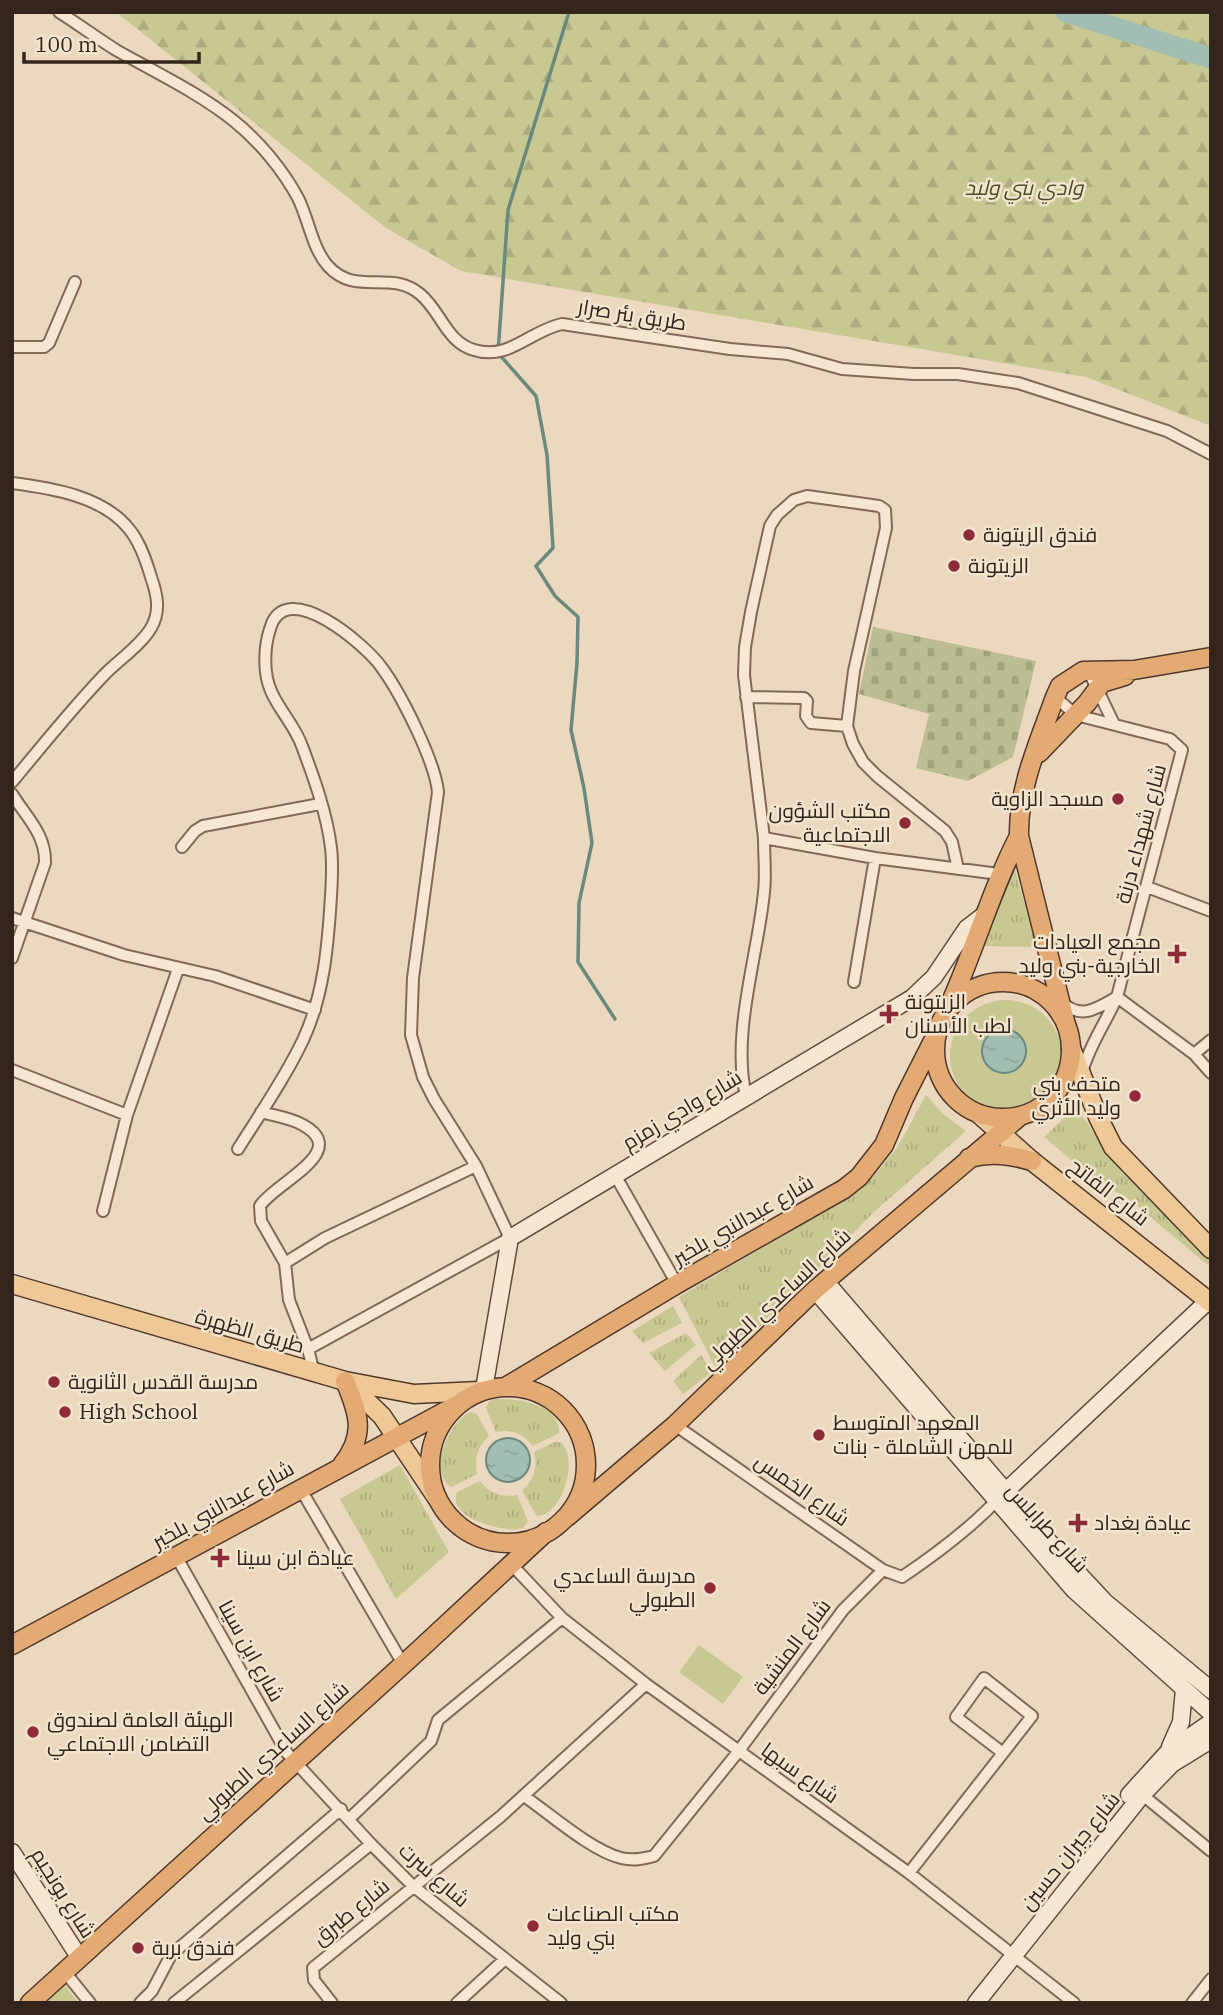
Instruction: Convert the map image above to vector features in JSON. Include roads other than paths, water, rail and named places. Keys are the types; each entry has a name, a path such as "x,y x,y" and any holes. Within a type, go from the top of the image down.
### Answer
{"highway":[{"path":"1019,836 999,874 963,975 937,1033 936,1060 941,1079 952,1095 967,1108 981,1115 997,1118 1019,1117 1039,1108 1056,1094 1067,1074 1071,1048 1019,836 1018,814 1029,769 1055,696 1066,680 1088,670 1134,670 1211,657"},
{"path":"1029,769 1046,744 1076,715 1102,683 1120,679 1134,670"},
{"path":"947,1011 960,997 975,988 1000,982 1014,983 1038,992 1049,1000 1065,1021"},
{"name":"شارع عبدالنبي بلخير","path":"506,1386 844,1189 859,1177 884,1145 937,1033"},
{"name":"شارع الساعدي الطبولي","path":"567,1517 675,1425 820,1286 998,1132 1019,1117"},
{"path":"969,1157 1007,1154 1032,1161"},
{"path":"341,1467 357,1440 359,1422 345,1381"},
{"path":"506,1386 524,1388 555,1402 576,1426 586,1457 586,1473 580,1496 567,1517 533,1539 517,1543 485,1539 457,1524 437,1498 431,1473 432,1448 437,1432 457,1405 482,1390 506,1386"},
{"name":"شارع عبدالنبي بلخير","path":"12,1646 457,1405"},
{"name":"شارع الساعدي الطبولي","path":"30,2003 546,1532"}],"main road":[{"name":"شارع وادي زمزم","path":"510,1238 912,998 934,976 967,928 984,915"},
{"name":"شارع الفاتح","path":"1071,1048 1113,1147 1208,1240"},
{"name":"شارع الفاتح","path":"981,1115 1032,1161 1210,1301"},
{"path":"482,1390 510,1238"},
{"name":"طريق الظهرة","path":"12,1284 345,1381 414,1394 482,1390"},
{"name":"شارع طرابلس","path":"820,1286 1001,1496 1074,1590 1211,1713"},
{"path":"1001,1496 1210,1301"},
{"path":"345,1381 365,1398 398,1437 437,1498"},
{"name":"شارع طرابلس","path":"1001,1496 1105,1602 1211,1690"},
{"path":"1138,1792 1168,1752 1181,1722 1184,1689"},
{"path":"1168,1752 1211,1722"},
{"name":"شارع جبران حسين","path":"976,2003 1090,1859 1120,1806 1172,1765 1211,1740"},
{"name":"شارع بونجيم","path":"12,1852 79,1958"}],"street":[{"name":"طريق بئر صرار","path":"59,12 112,48 215,107 249,135 298,198 317,246 327,264 339,276 354,283 395,282 410,287 423,296 457,343 475,351 499,354 545,328 574,324 730,349 788,354 842,369 980,376 1018,383 1167,431 1211,454"},
{"path":"12,347 44,347 49,343 75,282"},
{"path":"12,484 41,487 77,497 120,520 130,529 142,550 157,596 157,614 150,630 105,674 12,782"},
{"path":"746,1096 742,1083 742,1050 749,978 765,891 764,838 754,739 746,698 745,648 770,526 794,500 807,496 879,506 885,510 887,528 854,671 847,726 863,762 945,831 952,842 958,869"},
{"path":"238,1149 302,1041 315,1010 323,979 332,874 331,847 301,742 270,690 265,666 270,626 282,612 294,607 308,610 366,649 397,692 432,765 438,792 413,978 411,1035 428,1088 477,1166 510,1238 308,1349"},
{"path":"1088,670 1114,724"},
{"path":"1055,696 1076,715 1114,724"},
{"path":"746,698 804,698 807,701 806,716 811,723 847,726"},
{"name":"شارع شهداء درنة","path":"1081,1075 1090,1046 1118,997 1182,750 1170,739 1114,724"},
{"path":"12,794 35,827 46,849 45,863 18,920 12,958"},
{"path":"182,847 203,825 320,804"},
{"path":"764,838 875,858 999,874"},
{"path":"854,982 875,858"},
{"path":"1147,887 1211,911"},
{"path":"18,920 124,955 215,976 315,1010"},
{"path":"103,1211 127,1115 178,969"},
{"path":"1058,1000 1070,1010 1083,1013 1118,997 1194,1054 1211,1073"},
{"path":"1194,1054 1211,1040"},
{"path":"12,1070 127,1115"},
{"path":"261,1112 302,1124 314,1135 320,1148 314,1160 275,1189 260,1206 261,1221 285,1263 289,1300 314,1373"},
{"path":"285,1263 325,1238 477,1166"},
{"path":"615,1175 677,1284"},
{"name":"شارع الخمس","path":"675,1425 883,1570"},
{"path":"300,1488 403,1664"},
{"path":"883,1570 902,1577 947,1544 1001,1496"},
{"name":"شارع ابن سينا","path":"176,1556 280,1742 295,1762"},
{"name":"شارع سبها","path":"512,1565 562,1618 646,1684 909,1873 1073,2002"},
{"name":"شارع المنشية","path":"524,1796 605,1853 623,1859 640,1860 654,1856 738,1752 843,1610 883,1570"},
{"path":"349,1819 431,1741 438,1720 562,1618"},
{"path":"909,1873 1032,1716 984,1678 956,1717 1003,1753"},
{"path":"413,1886 524,1796 646,1684"},
{"name":"شارع سرت","path":"295,1762 413,1886 561,2003"},
{"path":"1138,1792 1211,1850"},
{"path":"141,2003 152,1991 172,1955 341,1809"},
{"path":"174,2003 371,1844"},
{"name":"شارع طبرق","path":"332,2003 314,1980 313,1968 413,1886"},
{"path":"457,2003 504,1960"},
{"path":"64,1971 90,2003"},
{"path":"1192,2003 1211,1979"}],"water":[{"path":"1004,1029 1019,1036 1026,1051 1019,1066 1004,1073 989,1066 982,1051 989,1036"},
{"path":"508,1438 523,1445 530,1460 523,1475 508,1482 493,1475 486,1460 493,1445"}],"waterway":[{"path":"569,12 508,210 498,353 536,396 547,455 553,548 536,566 555,596 578,617 571,730 584,788 592,843 579,903 578,962 615,1019"},
{"name":"وادي بني وليد","path":"1066,12 1211,58"}],"place":[{"name":"فندق الزيتونة","path":"969,535"},
{"name":"الزيتونة","path":"954,566"},
{"name":"مسجد الزاوية","path":"1118,799"},
{"name":"مكتب الشؤون الاجتماعية","path":"905,823"},
{"name":"مجمع العيادات الخارجية-بني وليد","path":"1177,954"},
{"name":"الزيتونة لطب الأسنان","path":"889,1014"},
{"name":"متحف بني وليد الأثري","path":"1135,1096"},
{"name":"مدرسة القدس الثانوية","path":"54,1382"},
{"name":"High School","path":"65,1412"},
{"name":"المعهد المتوسط للمهن الشاملة - بنات","path":"819,1435"},
{"name":"عيادة بغداد","path":"1078,1523"},
{"name":"عيادة ابن سينا","path":"220,1558"},
{"name":"مدرسة الساعدي الطبولي","path":"710,1588"},
{"name":"الهيئة العامة لصندوق التضامن الاجتماعي","path":"33,1732"},
{"name":"مكتب الصناعات بني وليد","path":"533,1926"},
{"name":"فندق بربة","path":"138,1948"}]}
